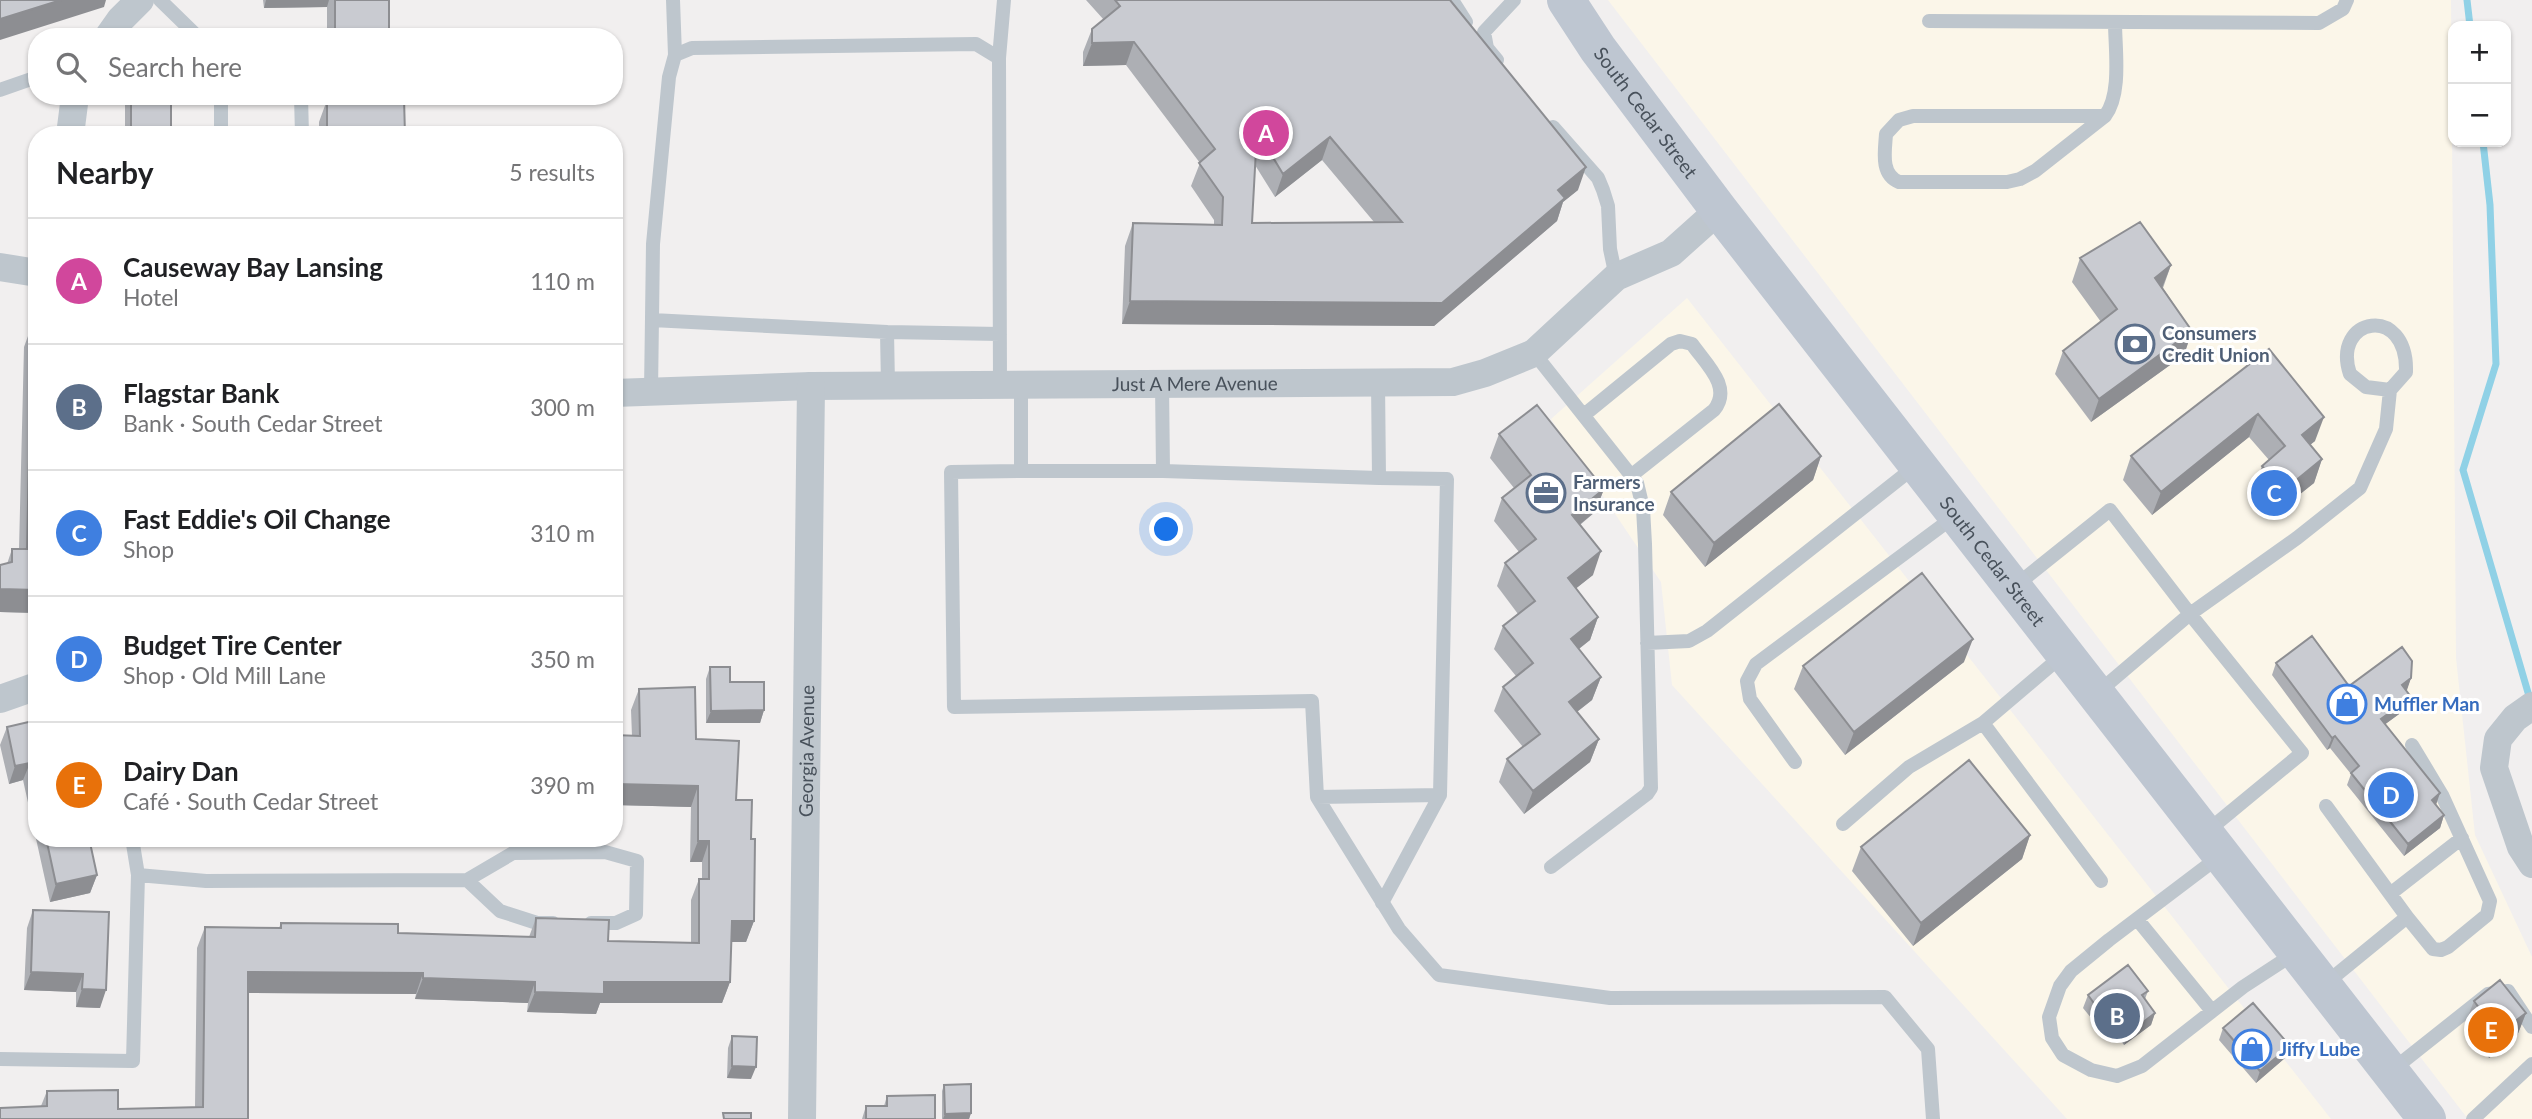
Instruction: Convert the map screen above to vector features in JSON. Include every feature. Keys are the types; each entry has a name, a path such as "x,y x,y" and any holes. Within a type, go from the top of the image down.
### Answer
{"main road":[{"name":"South Cedar Street","path":"1566,0 1598,49 1719,210 2427,1119"}],"street":[{"path":"114,28 140,0"},
{"path":"71,126 74,105"},
{"name":"Just A Mere Avenue","path":"623,393 888,385 1453,382 1486,373 1534,353 1616,277 1671,253 1719,210"},
{"path":"0,267 28,272"},
{"name":"Georgia Avenue","path":"802,1119 811,386"},
{"path":"0,699 28,689"},
{"path":"2532,706 2515,718 2498,739 2494,768 2521,847 2532,864"}],"lane":[{"path":"160,0 189,28"},
{"path":"651,392 653,244 669,77 675,55 673,0"},
{"path":"1004,0 999,58 1000,334 1011,384 1021,471"},
{"path":"1452,0 1469,27 1484,32"},
{"path":"1484,32 1514,0"},
{"path":"1929,21 2319,23 2343,9 2347,0"},
{"path":"2105,116 1913,116 1899,120 1886,134 1886,169 1891,178 1899,182 2007,182 2035,171 2105,116 2113,106 2115,22"},
{"path":"1484,32 1487,48 1503,68"},
{"path":"675,55 692,48 976,44 999,58"},
{"path":"0,90 28,80"},
{"path":"221,105 221,126"},
{"path":"301,105 302,126"},
{"path":"1545,117 1598,178 1608,206 1610,248 1616,277"},
{"path":"652,320 887,332 1000,334"},
{"path":"2096,694 2190,614 2297,538 2360,488 2386,429 2390,390 2406,372 2405,353 2394,331 2384,326 2362,329 2350,340 2346,352 2350,374 2366,387 2390,390"},
{"path":"887,332 888,385"},
{"path":"1584,415 1671,344 1686,341 1692,344 1721,386 1720,403 1632,475"},
{"path":"1534,353 1632,475 1641,493 1643,508 1651,788 1647,794 1551,867"},
{"path":"1378,382 1379,478"},
{"path":"1162,384 1163,471"},
{"path":"1647,643 1689,641 1707,631 1917,465"},
{"path":"1382,903 1440,795 1447,479 1163,471 951,472 954,706 1312,701 1317,797 1382,903 1399,929 1439,975 1610,998 1885,997 1928,1049 1933,1119"},
{"path":"2013,588 2110,510 2302,753 2137,919 2071,971 2060,986 2049,1017 2052,1038 2063,1055 2091,1070 2117,1076 2141,1066 2243,987 2297,952"},
{"path":"1795,762 1750,699 1747,681 1756,664 1956,515"},
{"path":"1843,824 1909,767 1983,723 2064,654"},
{"path":"1983,723 2101,881"},
{"path":"2326,806 2407,917 2433,948 2441,950 2448,947 2487,915 2490,901 2442,795 2412,745"},
{"path":"1317,797 1440,795"},
{"path":"2390,894 2462,838"},
{"path":"0,1059 133,1061 138,875 133,847"},
{"path":"138,875 206,881 467,880 513,853 605,852 637,861 636,914 616,923 537,923 500,911 467,880"},
{"path":"2323,985 2407,917"},
{"path":"2137,919 2212,1011"},
{"path":"2390,1072 2488,994 2508,991 2532,1027"},
{"path":"2473,1119 2532,1064"}],"shaded area":[{"path":"1608,0 2451,0 2451,21 2448,21 2448,147 2452,147 2456,658 2475,835 2532,957 2532,1119 2468,1119"},
{"path":"1687,298 2331,1119 2067,1119 1672,685 1661,582 1551,419"}],"building":[{"path":"0,0 61,0 0,19"},
{"path":"335,0 389,0 389,28 335,28"},
{"path":"1115,0 1450,0 1586,167 1558,190 1565,198 1442,303 1130,301 1133,223 1222,225 1223,197 1199,163 1215,149 1134,42 1092,43 1092,29 1120,6","holes":["1257,131 1283,174 1330,137 1402,222 1252,223"]},
{"path":"131,105 171,105 171,126 131,126"},
{"path":"327,105 404,105 405,126 327,126"},
{"name":"Consumers Credit Union","path":"2140,222 2171,265 2155,278 2192,331 2099,399 2063,351 2117,309 2080,258"},
{"path":"2269,349 2324,417 2302,435 2322,459 2283,491 2262,466 2285,446 2258,414 2161,492 2131,456"},
{"path":"1779,404 1821,456 1714,543 1671,492"},
{"path":"1537,405 1604,489 1572,515 1601,551 1568,578 1598,617 1571,639 1601,677 1569,702 1599,739 1533,791 1507,759 1540,734 1503,687 1533,663 1503,626 1535,601 1505,563 1536,539 1502,498 1531,475 1499,434"},
{"path":"28,504 28,590 0,589 0,565 12,562 12,549 27,549"},
{"path":"1922,573 1973,639 1854,732 1803,666"},
{"path":"2312,636 2349,686 2402,647 2412,661 2411,678 2402,685 2411,697 2381,719 2440,793 2432,800 2444,815 2408,844 2351,773 2359,766 2335,736 2332,738 2276,663"},
{"path":"710,667 730,667 730,682 764,682 764,710 711,711"},
{"path":"695,687 696,739 739,741 736,800 752,800 751,839 755,839 754,921 732,921 730,982 604,982 604,994 535,992 535,982 423,978 423,973 248,972 248,1119 0,1119 0,1108 47,1106 47,1091 118,1090 118,1109 203,1107 205,927 281,928 281,923 398,924 398,933 535,937 536,918 609,920 608,941 699,943 699,879 709,879 709,841 698,841 698,786 623,784 623,735 640,736 639,689"},
{"path":"28,722 28,763 15,766 7,727"},
{"path":"1969,760 2030,835 1921,923 1861,847"},
{"path":"48,847 91,847 97,875 56,884"},
{"path":"33,910 109,912 106,990 82,989 83,974 31,972"},
{"path":"2128,965 2148,991 2142,995 2155,1013 2129,1033 2122,1023 2118,1027 2107,1014 2104,1017 2088,995"},
{"path":"2500,980 2526,1013 2498,1034 2474,1001"},
{"name":"Jiffy Lube","path":"2253,1003 2290,1046 2260,1071 2223,1028"},
{"path":"732,1036 757,1037 756,1067 732,1066"},
{"path":"971,1084 971,1113 945,1114 944,1085"},
{"path":"935,1095 935,1119 866,1119 866,1106 887,1106 887,1096"},
{"path":"723,1113 751,1113 751,1119 724,1119"}],"waterway":[{"path":"2467,0 2469,21"},
{"path":"2484,147 2490,205 2496,364 2463,470 2529,696"}],"place":[{"name":"Causeway Bay Lansing","path":"1266,133"},
{"name":"Consumers Credit Union","path":"2135,344"},
{"name":"Farmers Insurance","path":"1546,493"},
{"name":"Fast Eddie's Oil Change","path":"2274,493"},
{"name":"Muffler Man","path":"2347,704"},
{"name":"Budget Tire Center","path":"2391,795"},
{"name":"Flagstar Bank","path":"2117,1016"},
{"name":"Dairy Dan","path":"2491,1030"},
{"name":"Jiffy Lube","path":"2252,1049"}]}
